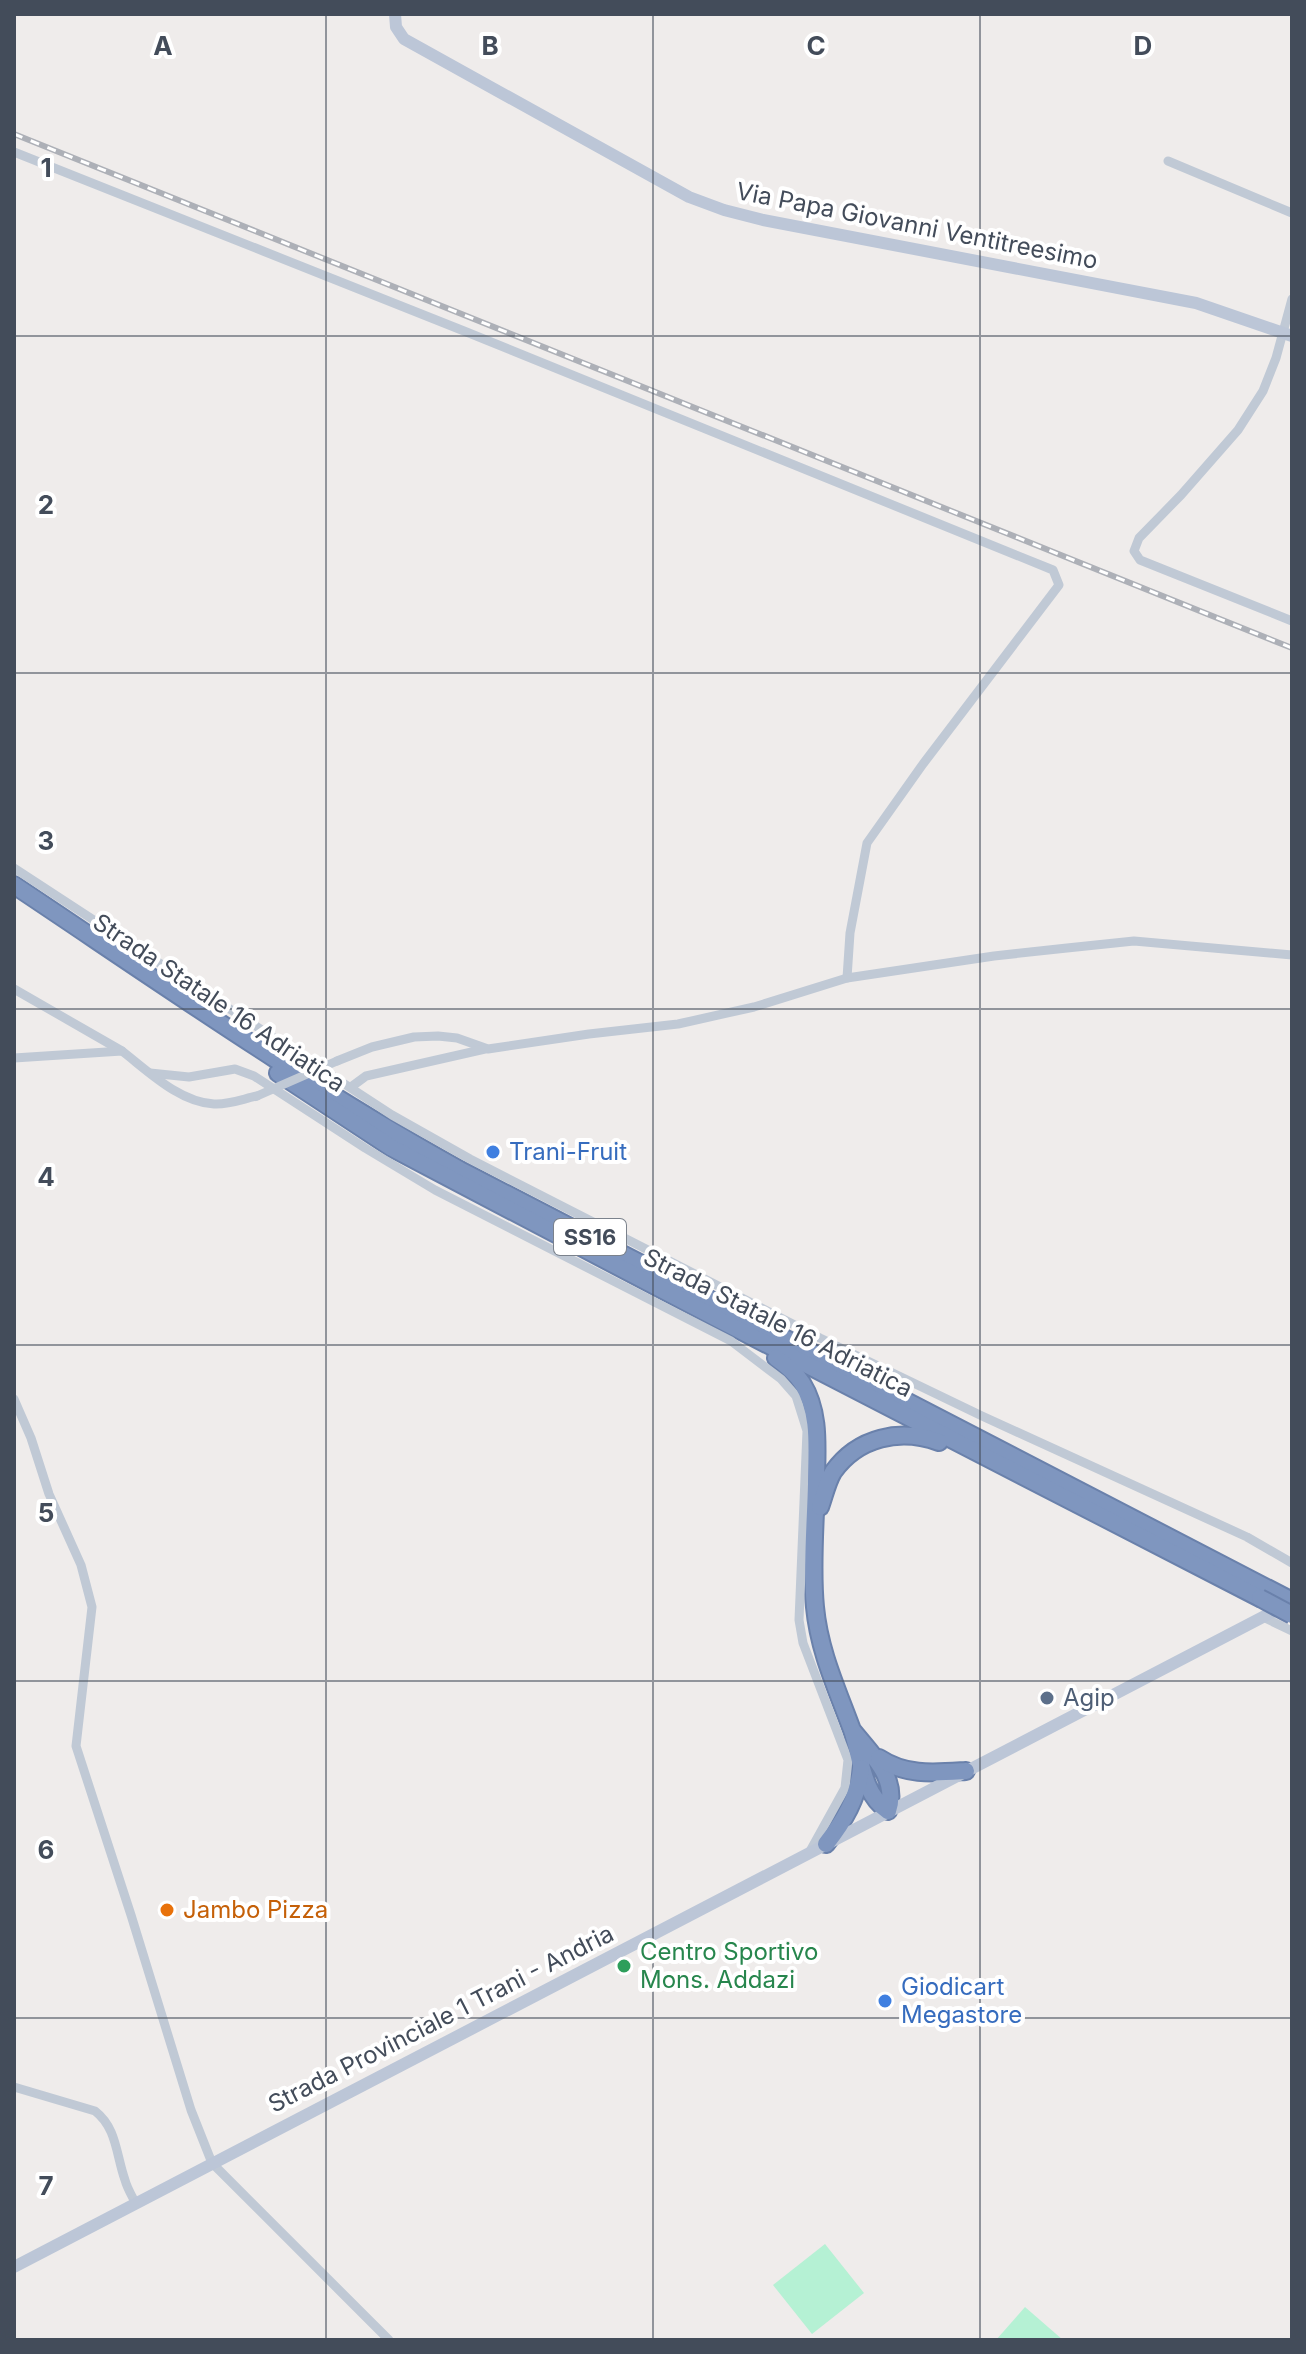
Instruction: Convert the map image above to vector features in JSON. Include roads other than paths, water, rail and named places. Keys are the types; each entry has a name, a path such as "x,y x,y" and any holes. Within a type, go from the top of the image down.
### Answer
{"highway":[{"name":"Strada Statale 16 Adriatica","path":"14,885 264,1052 393,1133 1265,1594 1292,1615"},
{"name":"Strada Statale 16 Adriatica","path":"14,895 392,1148 1068,1498 1265,1594 1292,1601"},
{"name":"SS16","path":"720,1320 792,1369 803,1384 816,1422 815,1607 822,1648 835,1688 865,1756 887,1775 891,1786 888,1811"},
{"name":"SS16","path":"815,1520 832,1475 844,1460 881,1437 902,1434 944,1444 1021,1482 1068,1498"},
{"name":"SS16","path":"865,1756 899,1769 926,1774 966,1771"},
{"path":"826,1844 843,1823 854,1799 865,1756"}],"main road":[{"name":"Via Papa Giovanni Ventitreesimo","path":"395,14 396,27 404,39 689,197 724,210 1196,303 1287,333"},
{"name":"Strada Provinciale 1 Trani - Andria","path":"14,2267 1292,1601"}],"street":[{"path":"14,152 1053,570 1059,585 867,843 850,933 847,978"},
{"path":"1168,161 1292,213"},
{"path":"1292,299 1287,333 1263,391 1238,430 1139,538 1134,551 1140,560 1292,621"},
{"path":"14,868 392,1115 470,1159 820,1338 1247,1537 1292,1563"},
{"path":"351,1087 366,1076 469,1051 678,1024 754,1007 847,978 994,956 1134,941 1292,955"},
{"path":"14,989 122,1051 172,1089 193,1100 214,1104 257,1096 372,1047 414,1037 457,1038 488,1049"},
{"path":"14,1058 122,1051"},
{"path":"150,1073 189,1077 235,1069 254,1076 435,1190 731,1341 789,1387 796,1396 807,1431 799,1620 803,1643 848,1760 845,1788 809,1853"},
{"path":"14,1399 31,1438 49,1494 81,1565 92,1607 76,1746 191,2110 212,2163 389,2340"},
{"path":"1263,1617 1292,1631"},
{"path":"14,2087 95,2111 105,2118 111,2127 125,2182 136,2204"}],"railway":[{"path":"14,134 1292,648"}],"place":[{"name":"Trani-Fruit","path":"493,1152"},
{"name":"Agip","path":"1047,1698"},
{"name":"Jambo Pizza","path":"167,1910"},
{"name":"Centro Sportivo Mons. Addazi","path":"624,1966"},
{"name":"Giodicart Megastore","path":"885,2001"}]}
